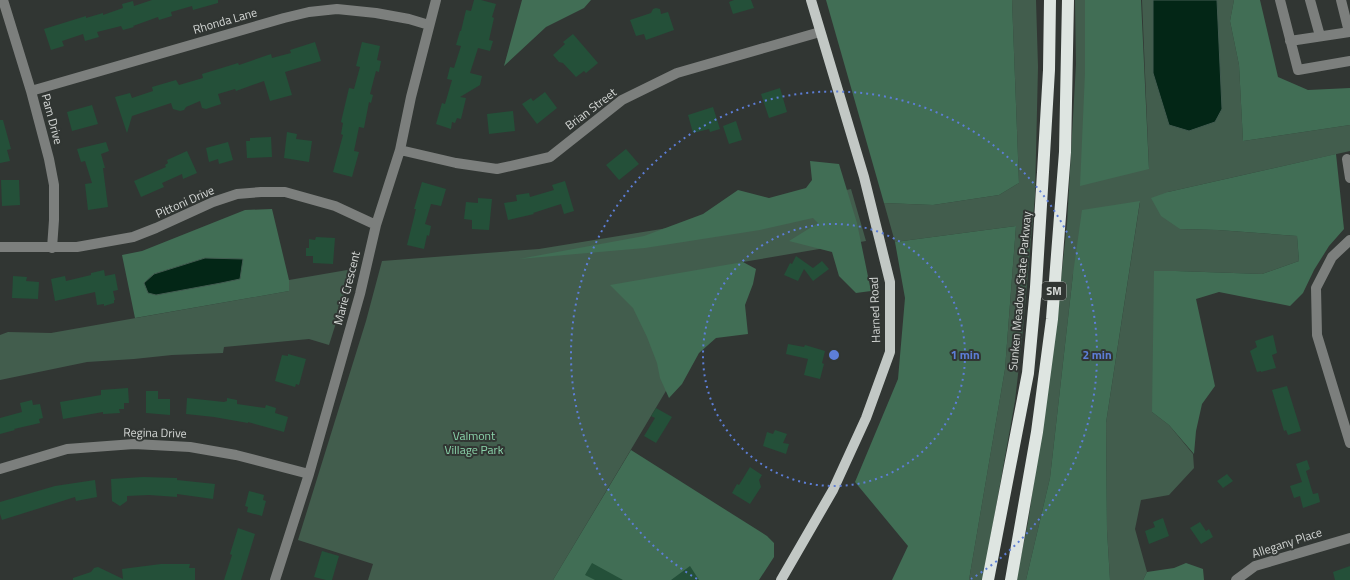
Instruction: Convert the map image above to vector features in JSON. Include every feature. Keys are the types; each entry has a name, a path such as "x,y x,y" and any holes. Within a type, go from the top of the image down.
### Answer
{"highway":[{"name":"Sunken Meadow State Parkway","path":"988,580 1028,373 1036,287 1043,172 1049,70 1050,0"},
{"name":"SM","path":"1011,580 1037,432 1052,319 1065,152 1068,0"}],"main road":[{"name":"Harned Road","path":"781,580 833,490 866,418 890,352 890,282 864,177 811,0"}],"street":[{"name":"Pam Drive","path":"3,0 31,91 49,159 54,185 52,248"},
{"name":"Marie Crescent","path":"275,580 309,474 360,294 376,225 400,150 411,97 436,0"},
{"path":"1280,0 1298,70 1350,61"},
{"path":"1310,0 1320,36"},
{"path":"1290,41 1350,32 1341,0"},
{"name":"Rhonda Lane","path":"31,91 308,12 337,9 376,13 408,19 429,25"},
{"name":"Brian Street","path":"400,150 456,163 497,169 550,157 622,100 677,73 820,32"},
{"path":"1347,159 1350,178"},
{"name":"Pittoni Drive","path":"0,247 23,246 52,248 77,246 133,237 213,202 237,194 261,192 285,192 335,206 376,225"},
{"path":"1350,240 1332,257 1316,288 1318,335 1350,443"},
{"name":"Regina Drive","path":"0,469 67,449 134,444 190,447 236,455 309,474"},
{"name":"Allegany Place","path":"1236,580 1255,566 1350,538"}],"green space":[{"path":"1012,0 1036,0 1038,67 1035,196 1015,401 983,580 969,580 1005,369 1016,226 895,242 884,203 933,205 999,195 1019,183"},
{"path":"1075,0 1085,0 1085,73 1149,169 1142,0 1234,0 1230,21 1239,65 1243,141 1350,125 1350,151 1168,192 1180,229 1218,230 1297,236 1299,261 1262,274 1176,271 1152,412 1169,425 1193,454 1194,468 1169,495 1141,500 1135,529 1147,572 1143,580 1110,580 1107,530 1106,423 1140,202 1073,274 1050,478 1026,580 1016,580 1028,522 1053,353 1067,224 1076,64"},
{"name":"Valmont Village Park","path":"851,189 866,241 743,262 553,580 368,580 373,564 298,540 366,321 382,261 539,249 686,225"},
{"path":"353,269 329,345 309,339 224,347 223,353 172,355 87,362 0,380 0,335 8,332 51,333 289,291 289,280"}],"shaded area":[{"path":"522,0 591,0 584,8 546,27 504,66"},
{"path":"826,0 1012,0 1019,183 999,195 933,205 884,203"},
{"path":"1085,0 1141,0 1149,169 1080,186 1085,73"},
{"path":"1153,0 1217,0 1222,109 1215,122 1189,131 1169,125 1153,73"},
{"path":"1234,0 1260,0 1278,77 1308,90 1350,88 1350,125 1243,141 1239,65 1230,21"},
{"path":"1336,154 1344,229 1329,246 1314,270 1303,293 1290,306 1219,292 1196,299 1215,386 1202,404 1196,431 1194,454 1169,425 1152,412 1154,271 1262,274 1299,261 1297,236 1218,230 1180,229 1161,216 1151,198 1168,192"},
{"path":"810,161 839,164 857,223 871,291 856,293 839,276 832,252 789,241 818,223 813,218 760,230 645,248 519,259 644,236 703,214 738,190 769,198 806,188 812,180"},
{"path":"1140,201 1106,423 1107,530 1110,580 1026,580 1050,478 1073,274 1082,210"},
{"path":"272,209 289,280 289,291 135,318 122,255 142,251 245,210","holes":["205,258 144,283 154,274"]},
{"path":"1016,226 1005,369 969,580 892,580 908,546 855,482 898,379 905,298 895,242"},
{"path":"205,258 243,259 240,279 156,295 148,293 144,283 154,274"},
{"path":"743,262 756,269 753,284 745,305 748,334 716,338 699,353 682,384 669,398 660,378 657,363 647,337 633,308 610,285"},
{"path":"631,450 767,536 774,543 774,557 759,580 553,580"},
{"path":"1186,563 1203,569 1204,580 1143,580 1147,572 1174,568"}],"building":[{"path":"152,0 218,0 218,3 193,10 192,6 171,12 172,16 159,20 158,17 123,30 121,26 97,32 99,37 85,41 83,34 62,41 64,46 51,50 44,29 86,16 86,18 103,13 103,15 123,8 122,4 133,1 134,6"},
{"path":"474,0 481,0 496,4 492,17 494,18 489,40 493,41 490,51 478,48 470,73 482,76 480,85 460,97 466,98 461,119 457,118 455,123 452,122 451,129 436,124 442,103 445,104 452,80 447,79 450,67 454,68 461,46 456,45 466,10 471,11"},
{"path":"734,0 751,0 754,8 733,14 729,2"},
{"path":"653,9 660,9 661,14 668,12 674,30 646,40 644,34 636,36 630,20 651,13"},
{"path":"573,34 598,63 586,73 584,71 576,77 553,55 565,44 563,42"},
{"path":"315,42 321,61 285,72 292,95 270,101 264,81 236,91 235,89 218,94 221,104 206,109 202,108 200,101 180,111 173,109 171,103 132,116 127,133 115,97 130,93 132,98 153,91 152,87 176,80 179,85 203,78 202,74 238,63 239,65 271,54 272,58 291,53 290,50"},
{"path":"362,42 380,46 377,60 381,61 379,72 376,71 370,94 373,95 371,103 369,102 364,128 359,127 354,151 359,152 352,177 333,172 343,135 341,134 343,123 341,122 349,88 354,89 360,67 356,66"},
{"path":"780,88 787,112 769,118 761,94"},
{"path":"545,92 557,108 537,124 522,104 531,98 533,101"},
{"path":"92,105 98,124 72,131 67,112"},
{"path":"713,107 720,129 710,132 709,129 693,133 688,115"},
{"path":"513,111 515,131 489,134 487,114"},
{"path":"0,120 3,120 11,149 7,150 10,161 0,163"},
{"path":"736,121 742,140 729,144 723,126"},
{"path":"287,132 297,134 296,139 312,141 309,162 284,158"},
{"path":"271,137 272,157 247,158 246,141 250,141 250,138"},
{"path":"106,142 109,151 101,154 105,168 103,168 108,207 88,210 85,184 92,183 85,161 81,162 77,149"},
{"path":"228,142 233,160 219,164 218,159 209,162 206,148"},
{"path":"626,149 639,164 619,180 606,165"},
{"path":"187,151 197,173 183,179 182,174 162,183 164,187 141,197 134,181 166,167 165,165 168,163 167,160"},
{"path":"1,180 19,180 20,205 2,206"},
{"path":"565,181 574,211 564,214 561,204 533,213 534,214 508,220 504,203 517,201 516,195 529,193 530,197 554,190 552,185"},
{"path":"422,182 446,189 441,206 431,204 425,224 431,226 429,236 427,235 424,249 407,245 416,209 414,209"},
{"path":"478,198 492,199 489,230 472,229 472,220 464,219 466,202 478,203"},
{"path":"316,237 335,238 333,264 313,263 313,256 306,256 306,248 309,248 309,239 315,240"},
{"path":"796,256 813,268 822,261 829,269 813,281 804,269 798,281 784,275 790,263 792,264"},
{"path":"104,270 105,276 115,274 118,290 113,291 115,300 114,303 104,306 104,304 97,305 95,292 55,301 51,279 65,276 66,281"},
{"path":"13,276 27,277 26,281 39,282 38,299 12,298"},
{"path":"1273,335 1277,353 1272,355 1276,368 1257,372 1250,351 1257,347 1255,341"},
{"path":"788,344 804,347 805,345 825,351 822,363 824,364 820,379 804,375 808,359 786,354"},
{"path":"288,354 306,359 299,385 296,384 295,387 275,381 282,355 288,356"},
{"path":"1287,386 1301,431 1288,435 1286,430 1284,431 1272,390"},
{"path":"128,388 129,403 124,403 124,409 119,409 120,413 103,414 103,412 63,419 60,402 101,395 101,390"},
{"path":"146,391 158,391 158,399 170,399 170,415 146,413"},
{"path":"187,398 224,402 227,401 227,398 237,400 237,404 265,408 266,405 276,408 275,413 288,417 284,432 248,422 186,414"},
{"path":"32,400 33,405 40,404 43,418 39,419 40,423 0,434 0,418 22,412 20,403"},
{"path":"656,408 672,417 656,443 644,436 655,418 651,416"},
{"path":"775,430 787,434 783,443 789,444 786,454 763,446 767,432 773,434"},
{"path":"1307,460 1310,469 1306,471 1313,494 1318,493 1320,502 1303,508 1300,496 1294,498 1290,486 1302,482 1296,464"},
{"path":"750,467 762,475 759,480 761,487 750,504 732,493 737,484 739,485"},
{"path":"1227,474 1233,481 1223,488 1217,481"},
{"path":"143,477 177,478 177,480 215,484 213,499 177,494 177,497 149,495 127,496 127,501 120,506 112,501 111,479"},
{"path":"95,480 97,497 76,501 75,497 2,520 0,514 0,502 55,486"},
{"path":"249,491 264,495 263,500 266,501 262,516 247,512 248,507 245,506"},
{"path":"1163,518 1169,536 1149,544 1145,531 1155,527 1153,522"},
{"path":"1200,522 1206,531 1209,529 1213,537 1201,544 1190,528"},
{"path":"238,528 255,534 241,580 224,580 232,555 230,554"},
{"path":"322,551 339,556 332,580 314,577"},
{"path":"592,563 623,580 595,580 585,575"},
{"path":"161,564 190,564 189,568 195,568 195,580 73,580 73,578 91,572 94,568 98,567 123,579 122,569"},
{"path":"690,566 699,580 671,580"},
{"path":"1350,566 1350,580 1335,580 1333,572"}]}
